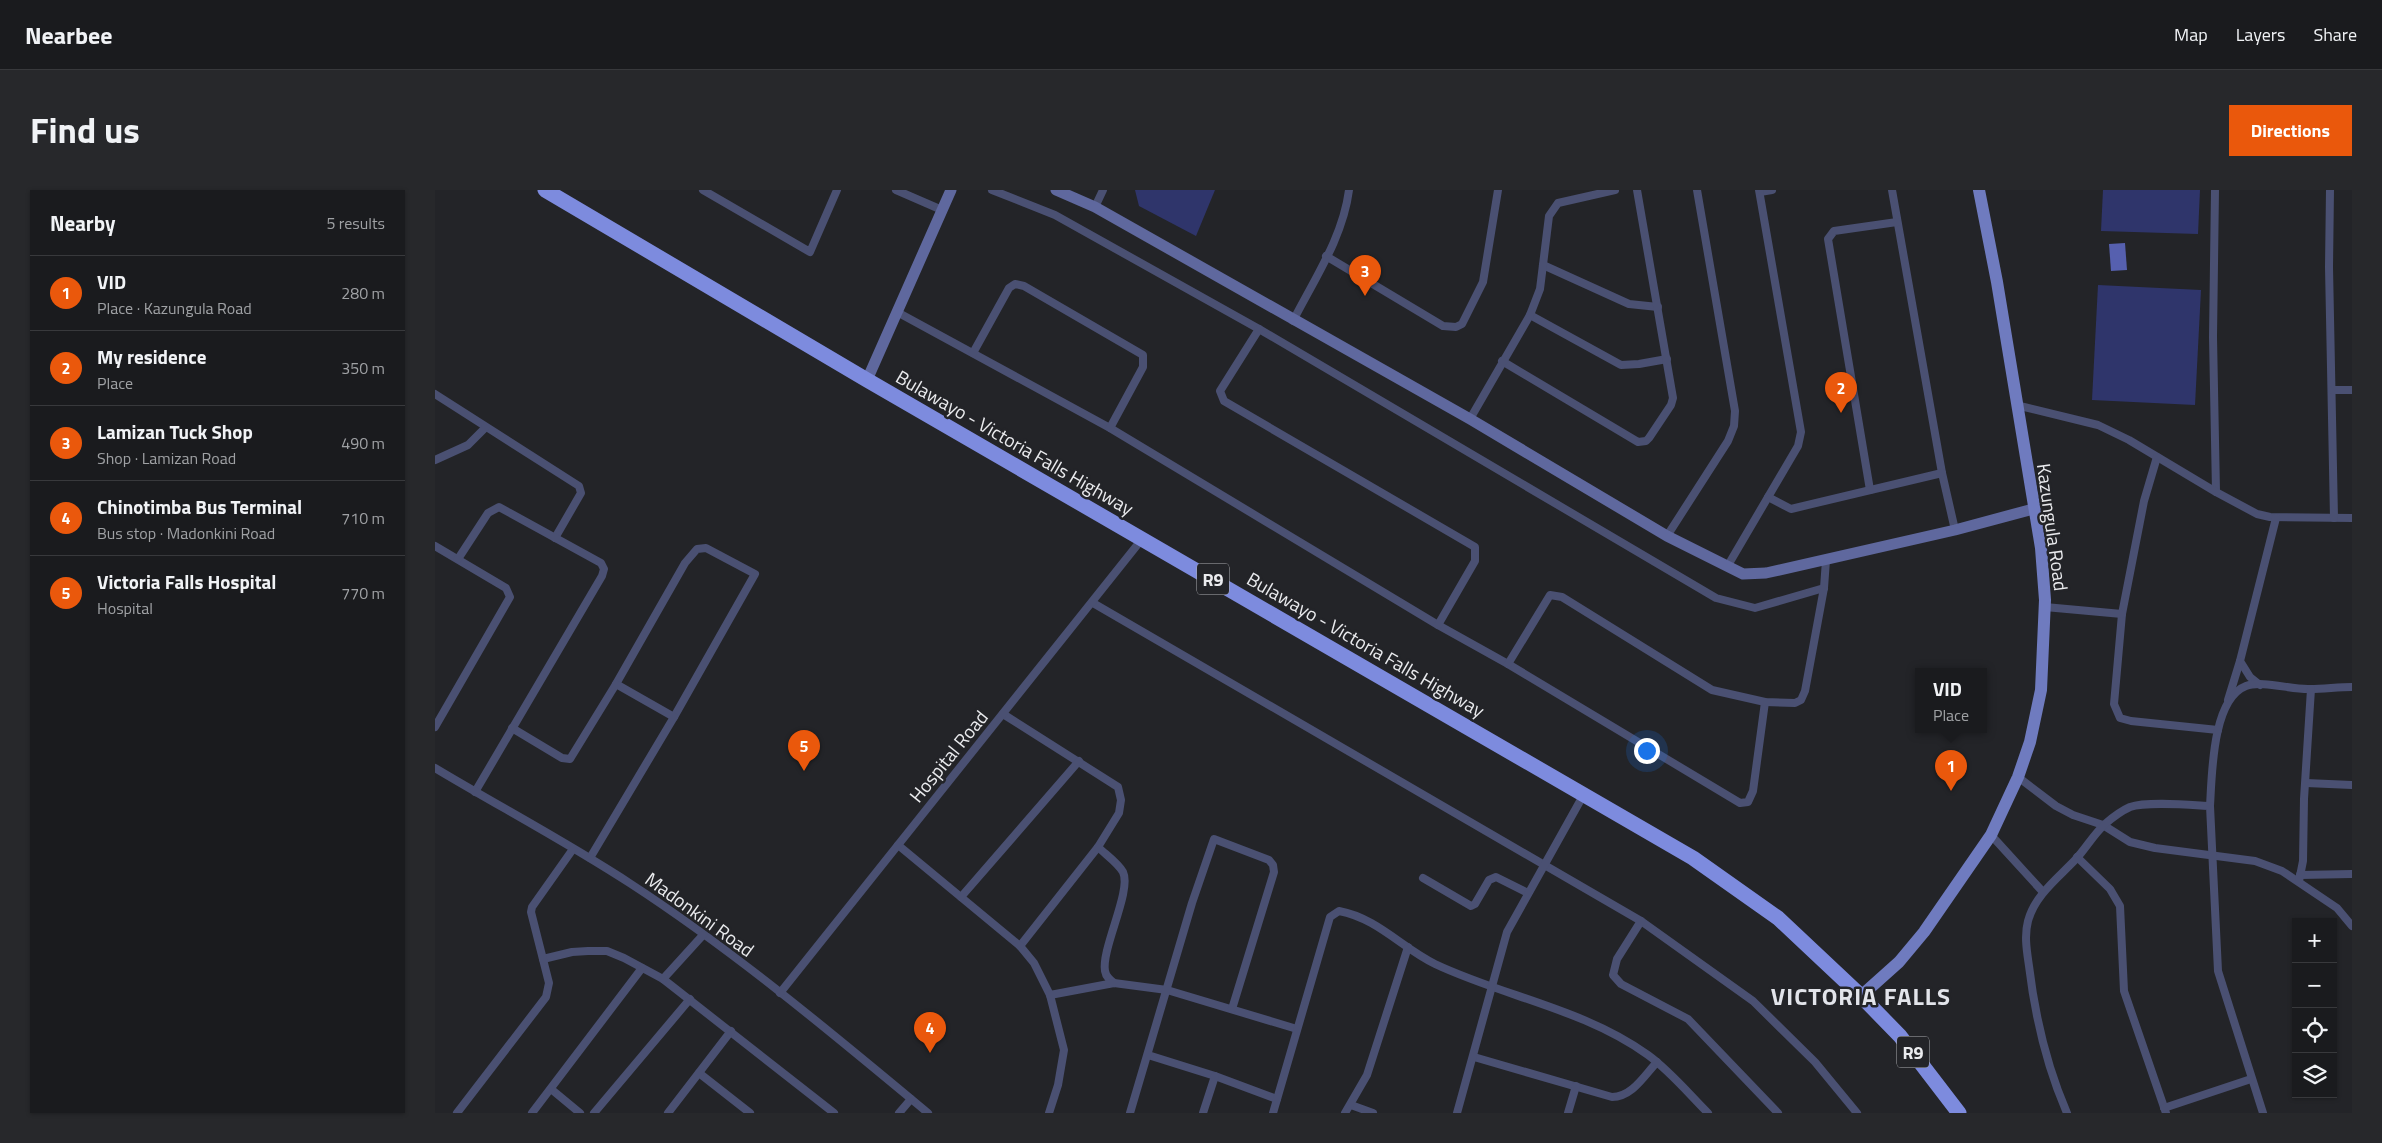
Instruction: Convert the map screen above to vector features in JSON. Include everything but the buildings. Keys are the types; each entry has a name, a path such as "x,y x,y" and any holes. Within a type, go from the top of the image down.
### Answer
{"highway":[{"name":"Bulawayo - Victoria Falls Highway","path":"545,190 867,380 1686,853 1745,892 1778,918 1861,996"},
{"name":"R9","path":"1861,996 1900,1036 1959,1113"}],"main road":[{"name":"Kazungula Road","path":"1861,996 1899,962 1925,932 1991,835 2019,777 2030,742 2041,690 2045,607 2041,548 2033,509 1997,282 1979,190"}],"street":[{"path":"703,190 810,252 837,190"},
{"path":"896,190 942,210"},
{"path":"867,380 951,190"},
{"path":"992,190 1055,215 1259,329 1716,598 1755,608 1824,588"},
{"path":"1056,190 1095,207 1293,321 1470,419 1667,536 1743,574 1755,575 1826,560 1955,530 2033,509"},
{"path":"1095,207 1103,190"},
{"path":"1293,321 1339,234 1346,212 1349,190"},
{"path":"1326,256 1443,326 1456,327 1462,324 1483,282 1498,190"},
{"path":"1470,419 1530,315 1540,289 1549,216 1558,203 1615,190"},
{"path":"1502,361 1634,439 1646,441 1671,405 1673,398 1637,190"},
{"path":"1667,536 1729,441 1735,426 1735,411 1697,190"},
{"path":"1727,567 1799,446 1801,432 1759,191 1772,190"},
{"path":"1892,190 1942,473 1955,530"},
{"path":"2215,190 2213,337 2216,492"},
{"path":"2330,190 2334,518"},
{"path":"1870,490 1828,239 1834,231 1897,222"},
{"path":"1543,265 1629,304 1658,307"},
{"path":"973,353 1009,288 1015,284 1024,286 1143,355 1143,367 1110,428"},
{"path":"897,312 1110,428 1438,625 1508,664 1740,802 1749,802 1753,791 1765,702"},
{"path":"1530,315 1621,364 1639,364 1667,358"},
{"path":"1259,329 1220,391 1224,401 1475,547 1475,561 1438,625"},
{"path":"2332,390 2352,390"},
{"path":"435,394 485,428 579,486 581,493 555,538"},
{"path":"2016,405 2098,425 2257,514 2276,518 2352,518"},
{"path":"435,460 468,445 485,428"},
{"path":"2157,457 2144,500 2122,614 2113,704 2120,718 2218,730"},
{"path":"1768,497 1791,508 1942,473"},
{"path":"458,559 488,513 499,507 601,563 603,573 475,792"},
{"path":"2263,1113 2218,971 2210,806 2218,730 2240,661 2276,518"},
{"name":"Hospital Road","path":"779,993 1093,604 1142,539"},
{"path":"435,546 506,588 510,597 435,727"},
{"path":"512,728 562,758 570,760 685,563 697,549 706,548 755,574 674,717 590,858"},
{"path":"1508,664 1550,595 1562,596 1712,690 1765,702 1795,703 1801,700 1805,691 1824,588 1826,560"},
{"path":"1093,604 1641,920 1753,1001 1815,1062 1857,1113"},
{"path":"2045,607 2122,614"},
{"path":"2240,661 2250,677 2260,685"},
{"path":"616,684 674,717"},
{"path":"2228,701 2246,686 2260,685 2311,689 2352,687"},
{"path":"2299,878 2303,861 2311,689"},
{"path":"1003,714 1118,787 1120,793 1119,814 1098,847 1020,946"},
{"path":"961,897 1079,761"},
{"name":"Madonkini Road","path":"435,768 632,884 703,935 847,1045 928,1113"},
{"path":"2019,777 2056,806 2073,815 2103,825 2130,842 2142,846 2255,861 2299,878 2337,908 2352,926"},
{"path":"2306,783 2352,785"},
{"path":"1457,1113 1507,932 1584,793"},
{"path":"2067,1113 2044,1046 2033,1001 2026,940 2027,922 2033,908 2043,892 2077,858 2103,825 2117,814 2132,807 2210,806"},
{"path":"1991,835 2043,892"},
{"path":"1130,1113 1192,904 1214,839 1263,857 1273,865 1274,872 1231,1009"},
{"path":"898,845 1020,946 1035,963 1050,995 1064,1050 1058,1085 1049,1113"},
{"path":"1098,847 1122,871 1124,876 1123,891 1105,966 1108,978 1114,983"},
{"path":"457,1113 547,997 549,983 531,912 532,907 573,848"},
{"path":"2077,858 2110,889 2120,906 2124,991 2165,1110 2251,1079"},
{"path":"2299,878 2352,874"},
{"path":"1423,878 1471,906 1475,904 1489,880 1495,878 1528,892"},
{"path":"1273,1113 1330,917 1339,911 1351,913 1371,922 1433,963 1493,988 1592,1023 1636,1047 1657,1062 1706,1112"},
{"path":"1641,920 1617,959 1613,975 1621,984 1688,1019 1778,1113"},
{"path":"663,979 703,935"},
{"path":"1345,1113 1367,1075 1408,947"},
{"path":"543,959 572,952 607,951 663,979 834,1113"},
{"path":"532,1113 642,968"},
{"path":"1050,995 1114,983 1167,990 1297,1029"},
{"path":"594,1113 690,999"},
{"path":"668,1113 731,1032"},
{"path":"1148,1055 1215,1076 1277,1099"},
{"path":"1474,1057 1612,1097 1621,1097 1631,1090 1657,1062"},
{"path":"699,1073 750,1113"},
{"path":"1203,1113 1215,1076"},
{"path":"1568,1113 1576,1086"},
{"path":"551,1089 580,1113"},
{"path":"899,1113 911,1099"},
{"path":"1351,1105 1373,1113"}],"shaded area":[{"path":"1135,190 1215,190 1196,236 1139,206"},
{"path":"2103,190 2200,190 2198,234 2101,231"},
{"path":"2125,243 2127,270 2111,271 2109,244"},
{"path":"2098,285 2201,290 2195,405 2092,400"}],"place":[{"name":"Lamizan Tuck Shop","path":"1365,296"},
{"name":"My residence","path":"1841,413"},
{"name":"Victoria Falls Hospital","path":"804,771"},
{"name":"VID","path":"1951,791"},
{"name":"Chinotimba Bus Terminal","path":"930,1053"}],"district":[{"name":"VICTORIA FALLS","path":"1861,996"}]}
